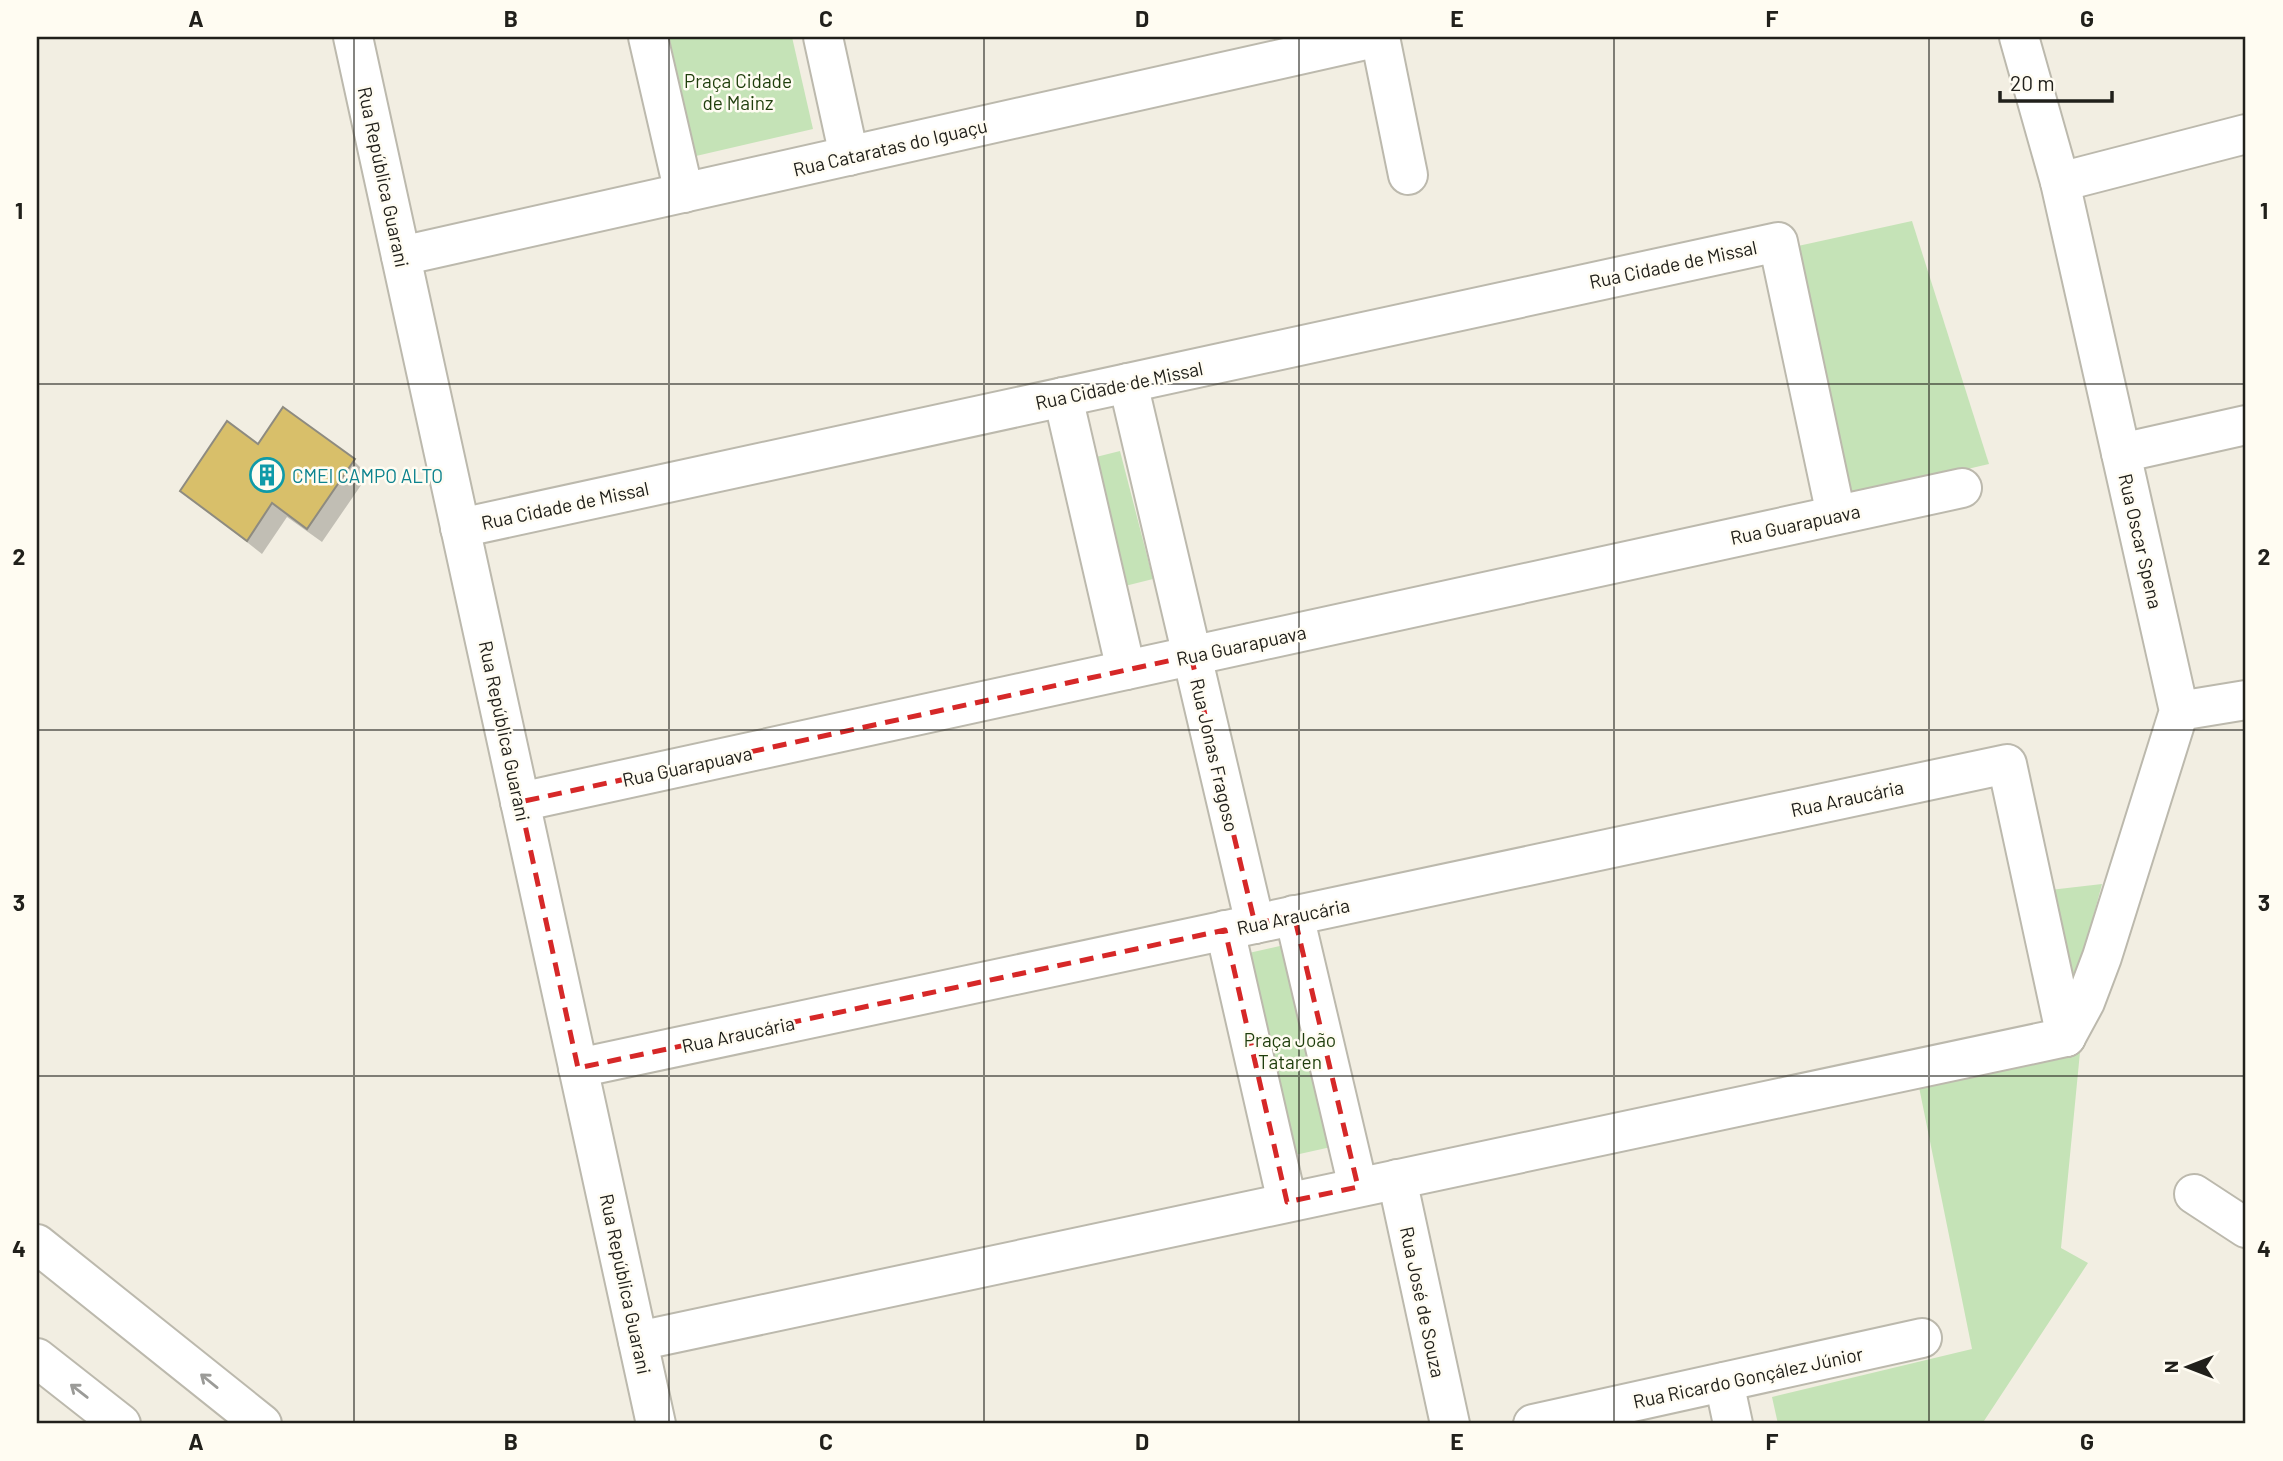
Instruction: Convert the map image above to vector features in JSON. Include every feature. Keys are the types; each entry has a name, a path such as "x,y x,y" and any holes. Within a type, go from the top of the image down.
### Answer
{"street":[{"name":"Rua República Guarani","path":"353,37 656,1424"},
{"path":"648,37 684,193"},
{"path":"823,37 849,156"},
{"name":"Rua Cataratas do Iguaçu","path":"401,256 1380,37"},
{"path":"1380,37 1408,175"},
{"name":"Rua Oscar Spena","path":"2019,37 2060,181 2179,711"},
{"path":"2060,181 2246,134"},
{"name":"Rua Cidade de Missal","path":"460,528 1778,242 1836,515"},
{"name":"Rua Jonas Fragoso","path":"1128,383 1191,656 1287,1202"},
{"path":"1063,397 1126,670"},
{"path":"2121,453 2246,425"},
{"name":"Rua Guarapuava","path":"520,802 1962,488"},
{"path":"638,1341 2066,1037 2085,1002 2102,957 2179,711 2246,700"},
{"name":"Rua Araucária","path":"578,1068 2007,764 2066,1037"},
{"path":"1294,915 1358,1187"},
{"name":"Rua José de Souza","path":"1397,1179 1450,1424"},
{"path":"2194,1194 2246,1228"},
{"path":"37,1244 262,1424"},
{"name":"Rua Ricardo Gonçález Júnior","path":"1533,1424 1922,1338"},
{"path":"37,1358 121,1424"},
{"path":"1724,1382 1733,1424"}],"highlighted area":[{"path":"1191,656 1255,924 1294,915 1358,1187 1287,1202 1225,930 578,1068 520,802"}],"green space":[{"name":"Praça Cidade de Mainz","path":"669,37 792,37 813,129 696,156"},
{"path":"1912,221 1989,464 1851,496 1798,246"},
{"path":"1120,451 1153,579 1125,586 1092,458"},
{"path":"2102,884 2072,996 2050,890"},
{"name":"Praça João Tataren","path":"1293,943 1340,1145 1286,1157 1240,955"},
{"path":"2080,1052 2061,1248 2088,1263 1982,1424 1778,1424 1772,1397 1972,1349 1919,1087"}],"building":[{"name":"CMEI CAMPO ALTO","path":"283,407 355,459 307,529 272,503 247,541 180,491 227,421 258,444"}],"place":[{"name":"CMEI CAMPO ALTO","path":"267,475"}]}
